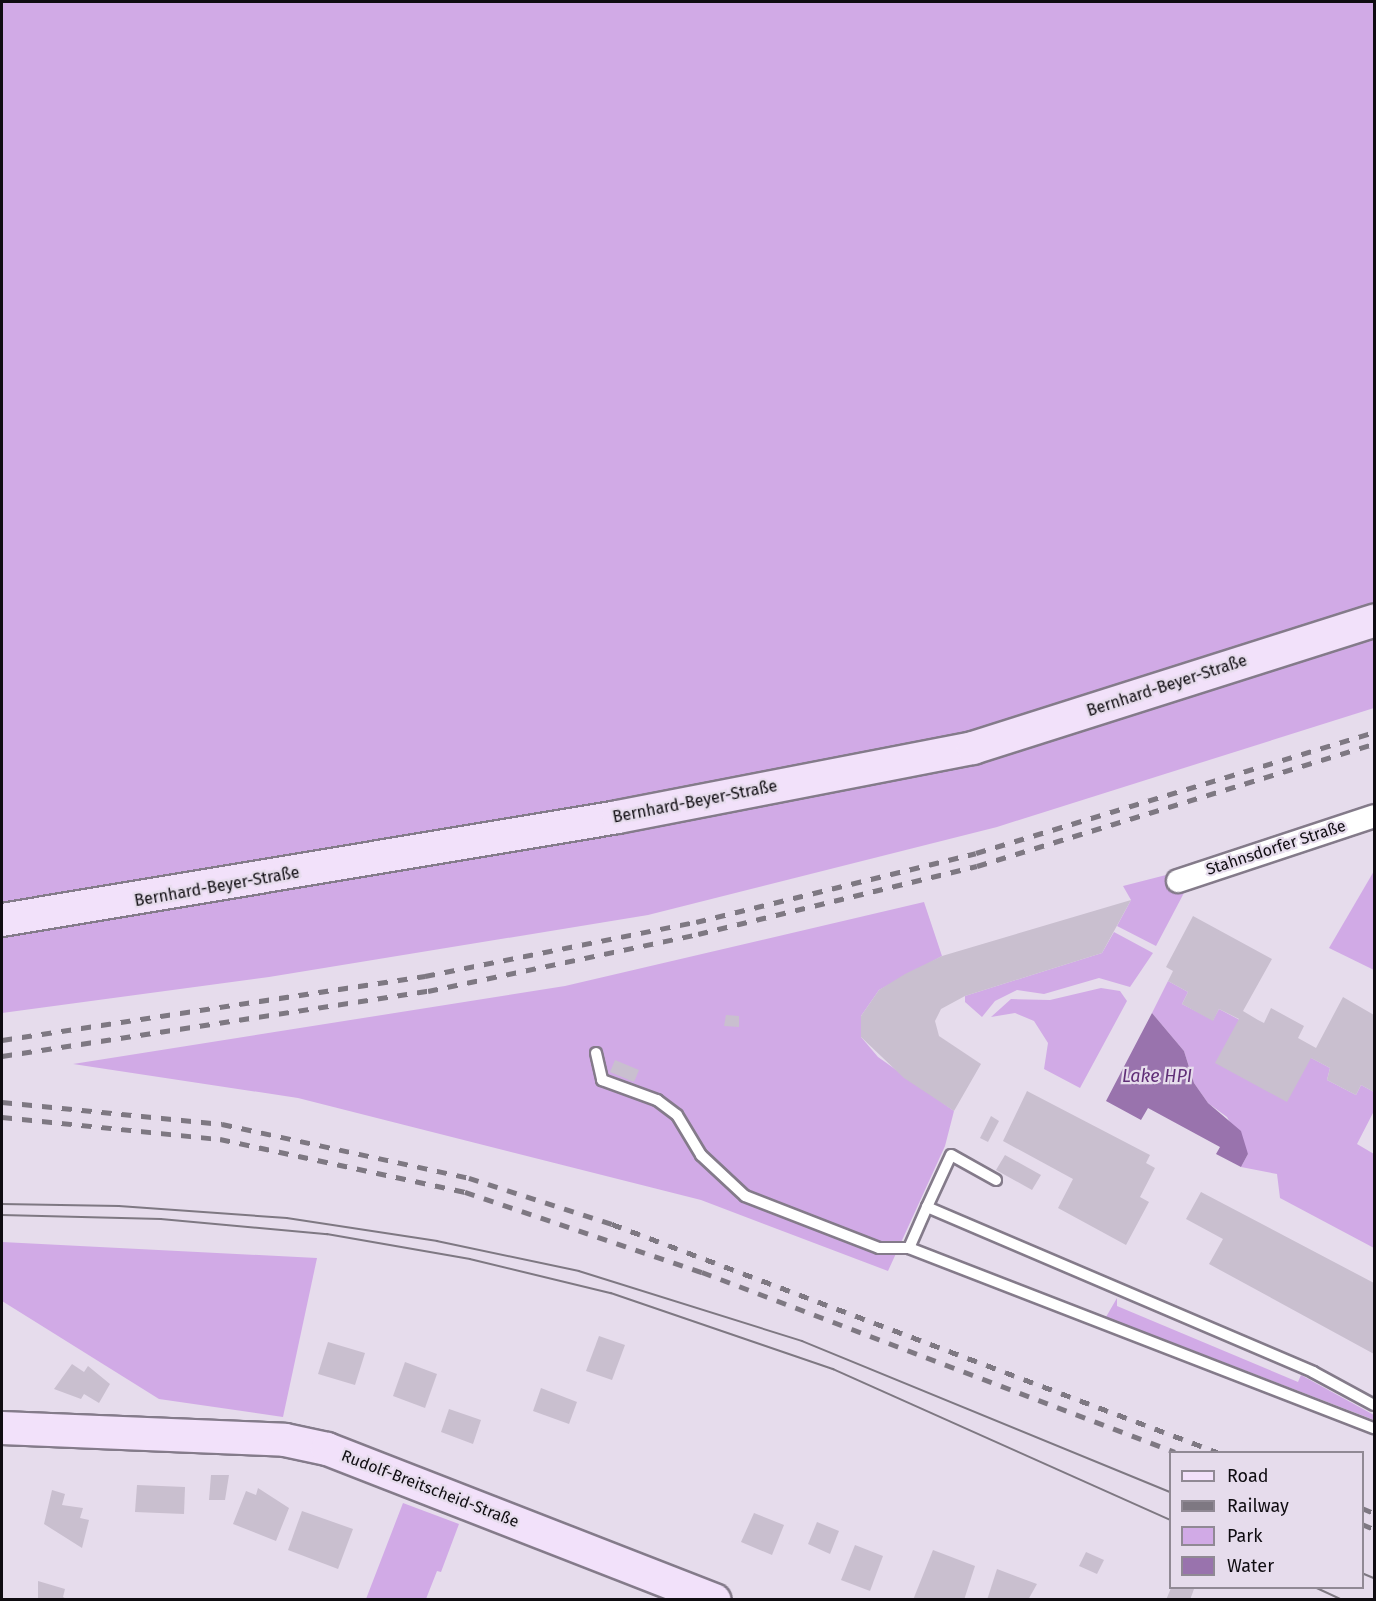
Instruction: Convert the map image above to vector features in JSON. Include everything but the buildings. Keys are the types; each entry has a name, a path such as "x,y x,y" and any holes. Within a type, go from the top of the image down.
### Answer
{"street":[{"name":"Bernhard-Beyer-Straße","path":"2,920 618,817 973,748 1374,621"},
{"name":"Stahnsdorfer Straße","path":"1178,881 1374,816"},
{"name":"Rudolf-Breitscheid-Straße","path":"2,1428 133,1431 285,1440 327,1449 715,1599"}],"lane":[{"path":"596,1053 602,1080 657,1100 676,1115 701,1155 745,1196 879,1248 909,1248 1374,1428"},
{"path":"909,1248 951,1155 996,1180"},
{"path":"927,1207 1313,1372 1374,1405"}],"green space":[{"path":"2,2 1374,2 1374,708 997,827 648,915 269,977 2,1013"},
{"path":"1374,871 1374,970 1329,948"},
{"path":"1170,874 1173,885 1185,891 1156,946 1117,926 1131,900 1123,886"},
{"path":"924,902 942,956 879,990 861,1016 861,1037 878,1057 954,1111 945,1146 888,1271 701,1200 298,1098 73,1064 565,986"},
{"path":"1114,932 1153,953 1130,987 1099,978 1044,994 1017,990 995,1001 982,1017 965,1002 965,996 1102,953"},
{"path":"1168,981 1188,992 1182,1004 1213,1020 1219,1009 1330,1068 1327,1080 1356,1095 1361,1085 1374,1092 1374,1111 1357,1144 1374,1154 1374,1248 1280,1198 1277,1174 1241,1167 1248,1154 1227,1117 1208,1103 1194,1083 1184,1051 1152,1013"},
{"path":"1101,988 1120,991 1127,1001 1080,1088 1044,1069 1048,1043 1034,1021 1015,1013 991,1017 1011,999 1050,1000"},
{"path":"2,1242 317,1258 283,1417 159,1399 2,1301"},
{"path":"1117,1298 1117,1306 1298,1382 1301,1375 1374,1415 1374,1420 1106,1317"},
{"path":"403,1503 459,1524 441,1572 437,1571 426,1599 366,1599"}],"water":[{"name":"Lake HPI","path":"1152,1013 1184,1051 1194,1083 1208,1103 1241,1131 1248,1154 1241,1167 1216,1154 1220,1147 1148,1108 1141,1120 1106,1101"}],"tram line":[{"path":"2,1204 119,1206 287,1218 437,1241 579,1271 802,1341 1169,1492"},
{"path":"2,1215 161,1219 327,1234 470,1259 611,1293 833,1369 1169,1520"},
{"path":"1364,1574 1374,1578"},
{"path":"1319,1589 1343,1600"}],"railway":[{"path":"2,1040 425,976 696,922 976,853 1374,732"},
{"path":"2,1056 428,991 698,934 977,866 1374,744"},
{"path":"2,1102 222,1124 469,1178 612,1224 1214,1451"},
{"path":"2,1117 220,1139 465,1192 702,1272 1172,1451"},
{"path":"1364,1509 1374,1513"},
{"path":"1364,1525 1374,1529"}]}
